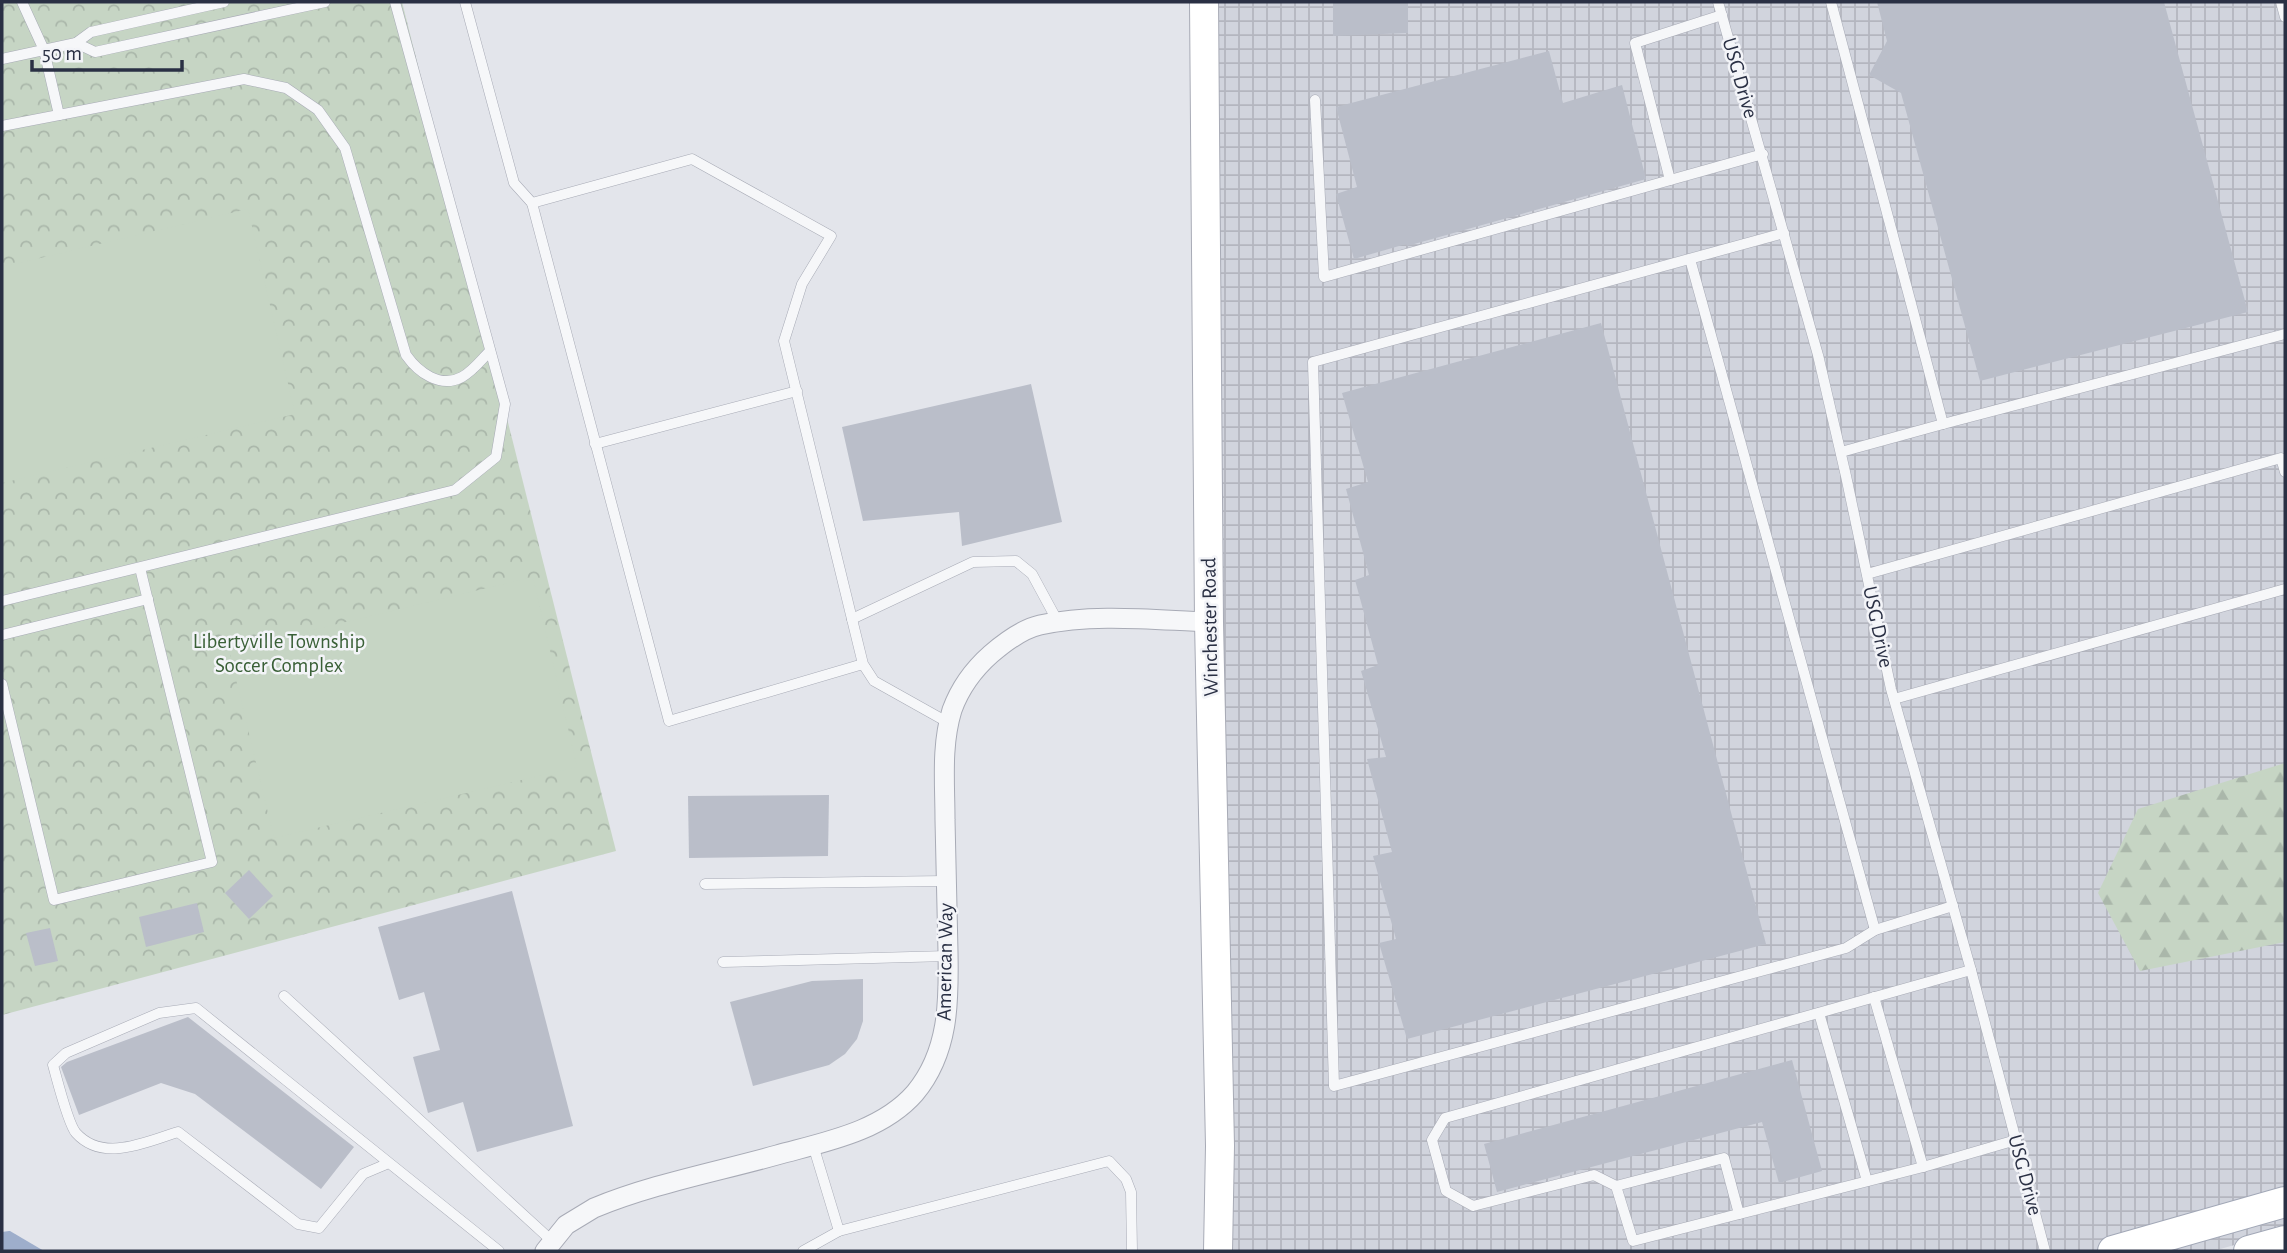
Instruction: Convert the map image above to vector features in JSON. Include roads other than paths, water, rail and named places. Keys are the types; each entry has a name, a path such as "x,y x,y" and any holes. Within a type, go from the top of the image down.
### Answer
{"main road":[{"name":"Winchester Road","path":"1204,2 1209,622 1220,1146 1218,1251"},
{"path":"2112,1251 2285,1202"},
{"path":"2249,1251 2285,1241"}],"street":[{"name":"American Way","path":"549,1246 566,1225 610,1201 813,1145 869,1126 896,1109 914,1093 932,1068 941,1047 948,1000 944,752 954,706 966,681 979,664 1002,644 1025,630 1058,622 1111,619 1209,622"}],"lane":[{"path":"22,2 44,50 59,115"},
{"path":"2,59 76,43 91,32 224,2"},
{"path":"76,43 96,52 325,2"},
{"path":"2,601 454,490 496,457 505,404 395,2"},
{"path":"466,2 514,183 532,203 669,721 863,663"},
{"name":"USG Drive","path":"1718,2 1818,355 1894,699 1971,970 2045,1251"},
{"path":"1831,2 1942,424"},
{"path":"2281,2 2285,17"},
{"path":"1670,180 1635,43 1722,15"},
{"path":"2,126 244,79 286,88 318,110 345,148 406,355 417,370 441,381 459,379 490,351"},
{"path":"1315,100 1324,277 1763,154"},
{"path":"532,203 692,159 831,236 802,284 784,341 863,663 874,681 949,723"},
{"path":"1784,233 1314,362 1334,1086 1846,948 1875,930 1952,906"},
{"path":"1690,259 1875,930"},
{"path":"1840,452 2285,334"},
{"path":"595,444 797,391"},
{"path":"1867,574 2281,458 2285,472"},
{"path":"852,619 973,562 1016,561 1032,574 1058,622"},
{"path":"2,684 54,900 212,862 140,568"},
{"path":"1894,699 2285,589"},
{"path":"2,635 148,600"},
{"path":"705,884 946,881"},
{"path":"723,962 948,956"},
{"path":"1739,1214 1724,1158 1616,1186 1594,1175 1473,1206 1446,1191 1432,1140 1446,1118 1971,970"},
{"path":"284,996 549,1246"},
{"path":"1874,997 1923,1167"},
{"path":"388,1163 363,1174 318,1228 298,1224 178,1132 123,1149 97,1147 75,1132 53,1065 66,1053 159,1013 196,1008 499,1251"},
{"path":"1818,1013 1867,1181"},
{"path":"1616,1186 1633,1241 1923,1167 2016,1140"},
{"path":"813,1145 839,1231"},
{"path":"803,1251 839,1231 1110,1161 1126,1179 1131,1192 1132,1251"}],"water":[{"path":"9,1231 44,1251 2,1251 2,1232"}],"park label":[{"name":"Libertyville Township Soccer Complex","path":"279,653"}]}
